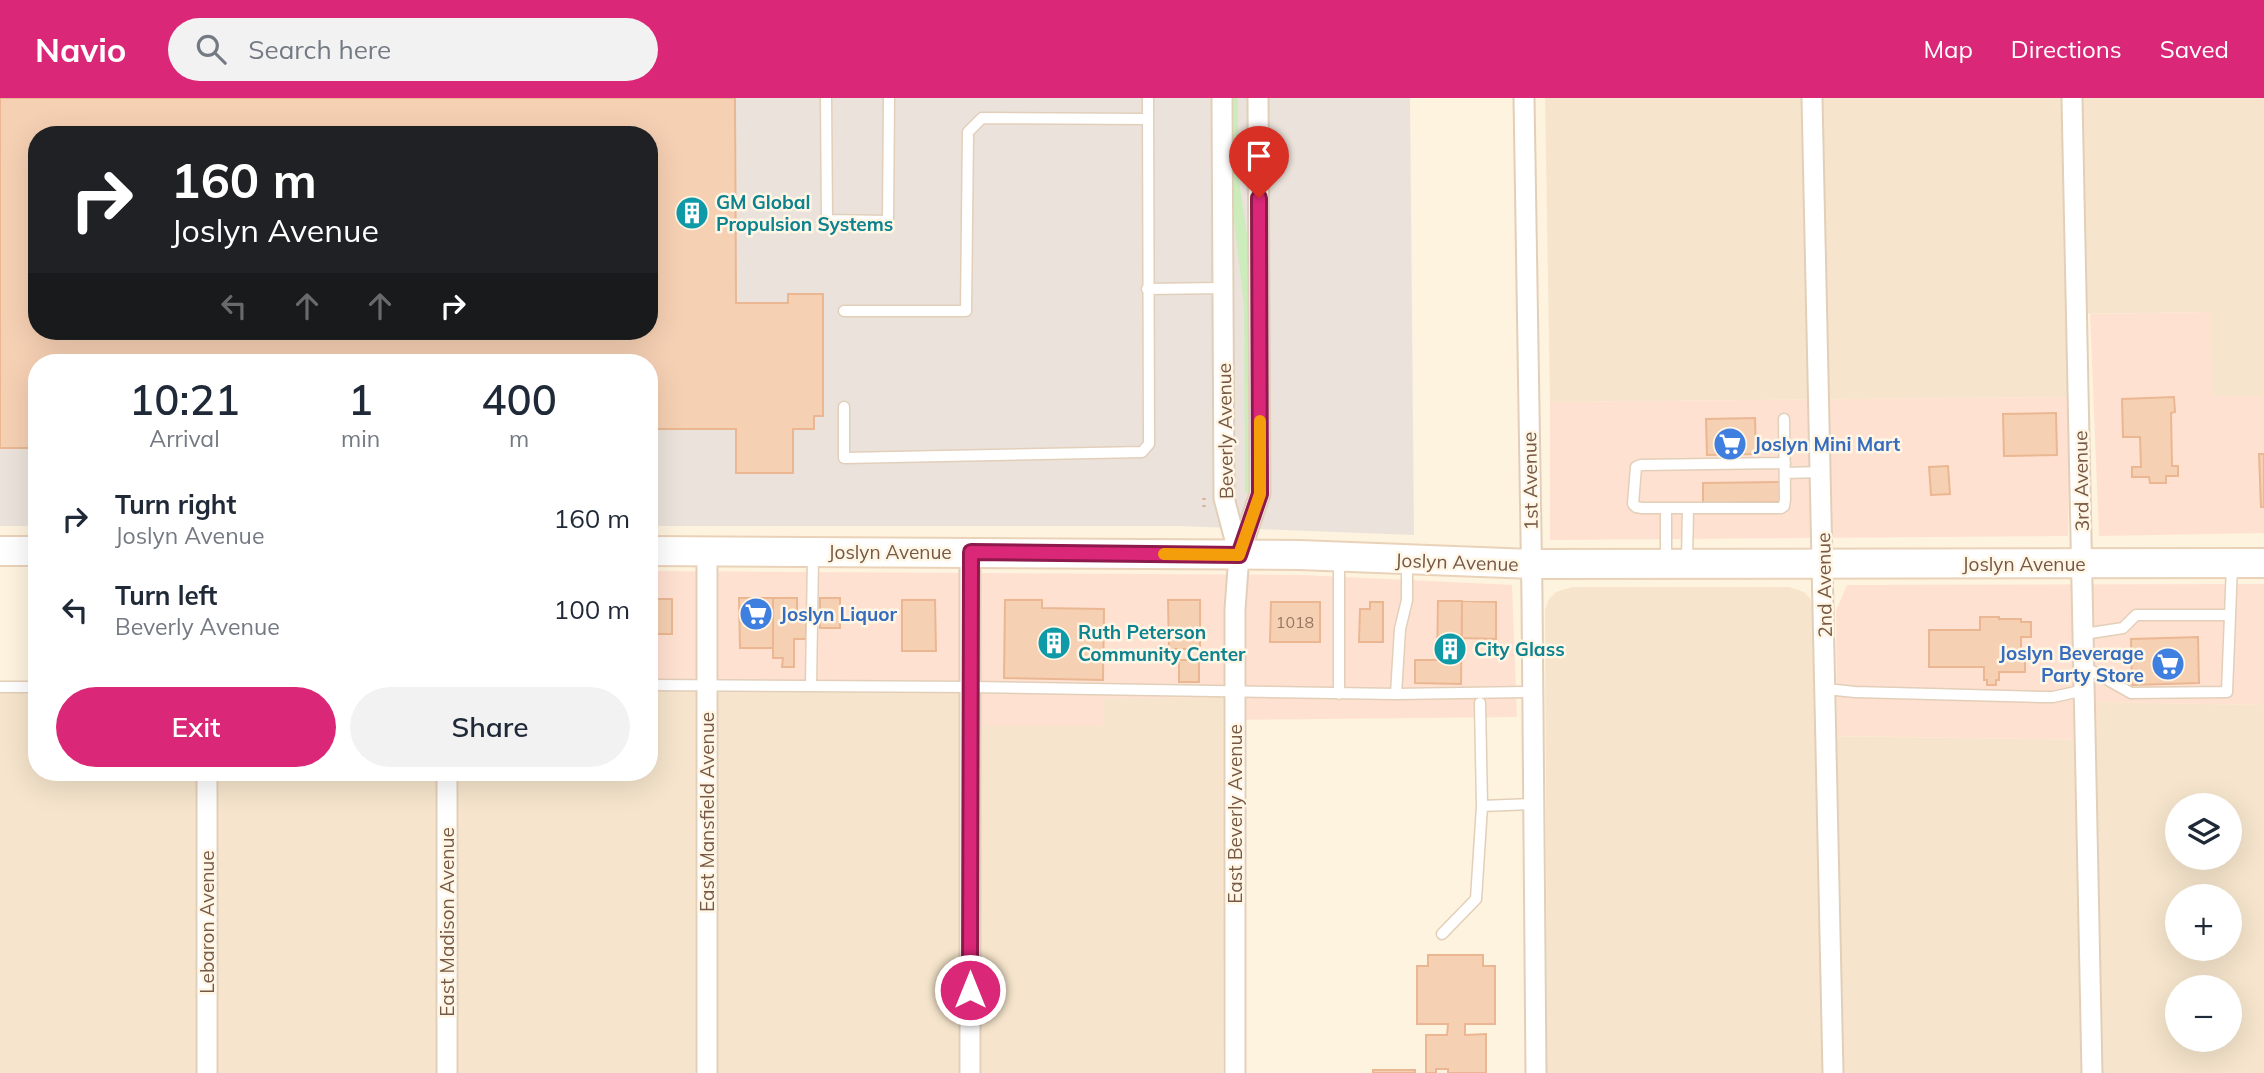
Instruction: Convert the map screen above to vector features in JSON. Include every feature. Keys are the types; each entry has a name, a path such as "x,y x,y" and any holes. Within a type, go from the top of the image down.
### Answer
{"main road":[{"path":"0,551 28,551"},
{"name":"Joslyn Avenue","path":"658,551 1239,555 1531,564 2264,564"}],"street":[{"name":"Beverly Avenue","path":"1222,98 1224,498 1239,555"},
{"name":"Beverly Avenue","path":"1239,555 1260,494 1258,98"},
{"name":"1st Avenue","path":"1524,98 1536,1073"},
{"name":"2nd Avenue","path":"1812,98 1833,1073"},
{"name":"3rd Avenue","path":"2072,98 2092,1073"},
{"name":"East Mansfield Avenue","path":"707,552 707,1073"},
{"path":"970,1073 971,552"},
{"name":"East Beverly Avenue","path":"1235,1073 1235,608 1239,555"},
{"name":"Lebaron Avenue","path":"207,781 207,1073"},
{"name":"East Madison Avenue","path":"447,781 447,1073"}],"lane":[{"path":"826,98 827,220 876,221 888,221 889,98"},
{"path":"844,407 844,458 1142,453 1149,444 1148,98"},
{"path":"844,311 966,311 968,132 982,118 1148,118"},
{"path":"1147,289 1223,288"},
{"path":"1784,419 1785,468 1785,499 1781,508 1666,508 1636,507 1633,504 1636,467 1641,465 1785,468 1821,472"},
{"path":"1666,508 1677,564"},
{"path":"1677,564 1688,508"},
{"path":"811,686 813,552"},
{"path":"1339,557 1339,694"},
{"path":"1396,694 1400,629 1407,600 1407,560"},
{"path":"2085,667 2131,693 2227,692 2232,564"},
{"path":"2084,634 2123,628 2136,615 2230,615"},
{"path":"658,685 971,687 1339,694 1533,692"},
{"path":"0,687 28,687"},
{"path":"1826,689 2042,697 2085,690"},
{"path":"1442,934 1476,899 1482,806 1480,703"},
{"path":"1482,806 1534,804"}],"shaded area":[{"path":"0,98 1410,98 1414,535 1178,526 658,526 658,354 28,354 28,526 0,526"},
{"path":"1545,98 2264,98 2264,396 2211,397 2209,312 2067,314 2070,397 1550,402"},
{"path":"2210,312 2211,396 2264,396 2264,533 2099,536 2090,314"},
{"path":"2070,397 2068,536 1550,540 1550,402"},
{"path":"658,571 1302,575 1512,585 1517,717 1225,720 1225,698 1104,698 1103,726 960,726 958,693 658,691"},
{"path":"2264,584 2264,705 2097,702 2097,740 1837,736 1836,611 1847,585"},
{"path":"1572,587 1789,587 1804,592 1813,607 1816,736 2096,740 2097,702 2264,705 2264,1073 1547,1073 1545,610 1549,599 1556,592"},
{"path":"0,690 28,690 28,781 658,781 658,691 958,693 960,726 1103,726 1103,698 1225,698 1223,1073 0,1073"}],"green space":[{"path":"1234,98 1238,98 1238,174 1248,240 1247,494 1244,306 1234,220"}],"building":[{"name":"GM Global Propulsion Systems","path":"0,98 735,98 736,303 788,303 788,294 823,294 823,416 814,416 814,429 793,429 793,473 736,473 736,429 658,429 658,354 28,354 28,448 0,448"},
{"path":"2174,397 2175,412 2171,413 2172,466 2178,466 2178,476 2166,476 2166,483 2150,483 2149,477 2132,477 2132,467 2141,467 2140,437 2123,437 2122,399"},
{"path":"2056,413 2057,455 2004,456 2003,414"},
{"path":"1755,418 1756,454 1707,455 1706,419"},
{"path":"2259,454 2264,454 2264,507 2261,507"},
{"path":"1948,466 1950,494 1931,495 1929,467"},
{"path":"1782,482 1782,502 1703,503 1703,483"},
{"path":"739,598 773,598 773,648 740,648"},
{"path":"773,598 797,598 797,612 806,613 806,639 794,639 794,667 782,667 783,658 773,658"},
{"path":"820,598 840,598 840,628 820,628"},
{"path":"658,599 672,599 672,634 658,634"},
{"path":"902,600 935,600 936,651 902,651"},
{"name":"Ruth Peterson Community Center","path":"1005,600 1042,600 1042,608 1104,609 1103,680 1004,678"},
{"path":"1168,600 1200,600 1200,649 1169,649"},
{"name":"City Glass","path":"1438,601 1462,601 1461,684 1415,683 1415,660 1437,660"},
{"path":"1462,601 1496,602 1496,639 1462,638"},
{"path":"1271,602 1320,602 1320,642 1270,642"},
{"path":"1370,602 1383,602 1383,642 1359,642 1360,609 1370,609"},
{"path":"1980,617 2031,622 2031,637 2021,637 2021,661 2025,661 2025,672 1999,672 1996,685 1987,685 1987,680 1984,680 1984,667 1929,667 1929,630 1980,630"},
{"path":"2198,637 2199,683 2132,685 2131,639"},
{"path":"1179,660 1199,660 1199,682 1179,682"},
{"path":"1428,955 1483,955 1483,966 1495,966 1495,1024 1465,1024 1465,1035 1486,1034 1486,1073 1448,1073 1448,1069 1436,1069 1436,1073 1426,1073 1426,1035 1447,1035 1448,1024 1417,1024 1417,966 1428,966"},
{"path":"1373,1070 1415,1070 1415,1073 1373,1073"}],"slow traffic":[{"path":"1164,554 1239,555 1260,494 1260,421"}],"place":[{"name":"GM Global Propulsion Systems","path":"692,213"},
{"name":"Joslyn Mini Mart","path":"1730,444"},
{"name":"Joslyn Liquor","path":"756,614"},
{"name":"Ruth Peterson Community Center","path":"1054,643"},
{"name":"City Glass","path":"1450,649"},
{"name":"Joslyn Beverage Party Store","path":"2168,664"}],"route":[{"path":"970,990 971,552 1239,555 1260,494 1259,198"}]}
